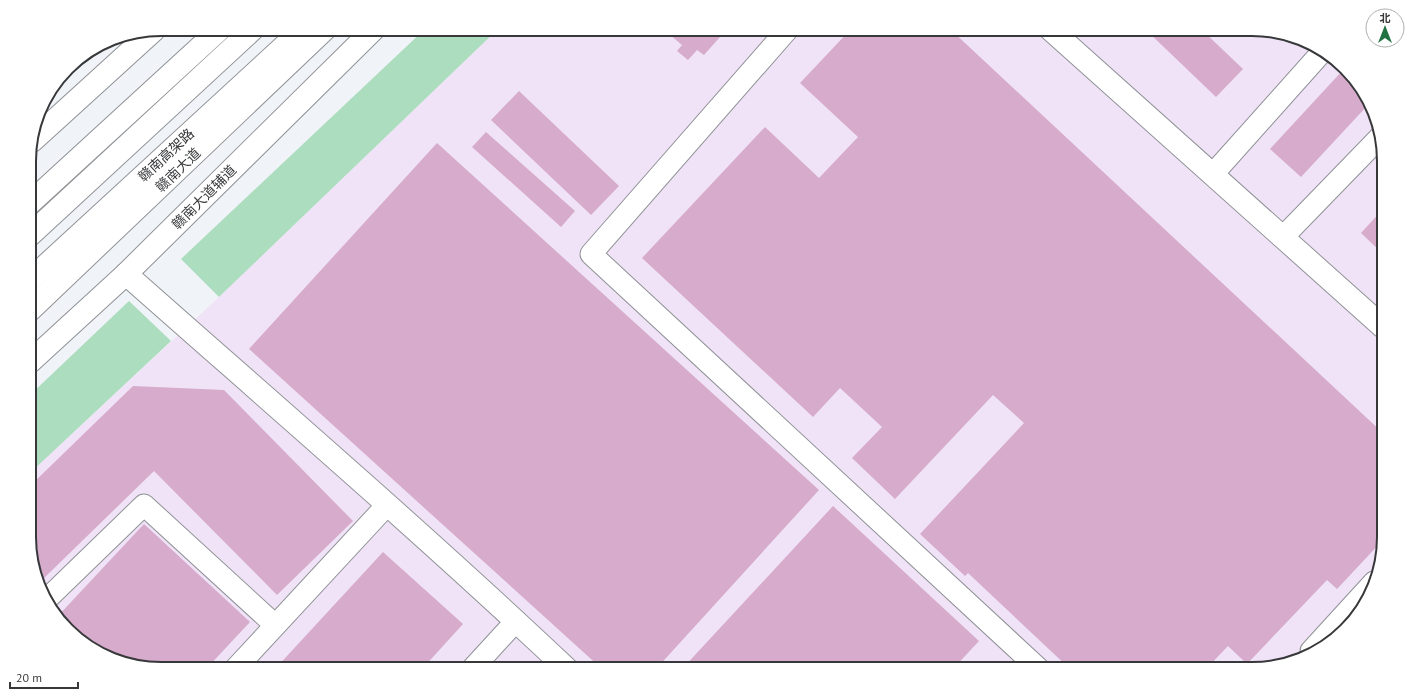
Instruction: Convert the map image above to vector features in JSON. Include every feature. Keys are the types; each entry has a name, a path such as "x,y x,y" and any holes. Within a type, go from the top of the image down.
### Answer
{"main road":[{"path":"36,198 212,36"},
{"path":"36,230 245,36"},
{"name":"赣南高架路","path":"36,274 295,36"},
{"name":"赣南大道","path":"36,304 318,36"},
{"name":"赣南大道辅道","path":"36,356 126,274 367,36"},
{"path":"1058,36 1377,322"},
{"path":"39,135 144,37"},
{"path":"126,274 387,505 560,662"}],"street":[{"path":"782,36 591,254 1031,662"},
{"path":"1213,174 1319,56"},
{"path":"1283,236 1375,142"},
{"path":"51,595 144,505 275,625"},
{"path":"241,662 387,505"},
{"path":"1321,641 1362,595"},
{"path":"478,662 516,621"}],"shaded area":[{"path":"491,36 1260,36 1276,38 1307,49 1321,57 1346,79 1360,99 1367,113 1373,129 1376,145 1377,537 1373,569 1364,592 1356,606 1334,631 1307,649 1276,660 1260,662 161,662 129,658 106,649 79,631 62,613 46,585 40,569 37,553 36,467 219,297"}],"green space":[{"path":"418,36 491,36 219,297 181,259"},
{"path":"129,301 171,341 36,467 36,389"}],"building":[{"path":"671,36 721,36 704,55 697,50 688,60 677,51 682,45"},
{"path":"844,36 958,36 1377,427 1376,547 1337,589 1327,580 1249,662 1245,662 1228,646 1213,662 1063,662 968,573 965,576 920,534 1024,423 993,395 895,499 852,458 882,427 840,388 813,417 642,258 765,127 819,178 858,137 800,83"},
{"path":"1152,36 1208,36 1243,69 1216,97"},
{"path":"1340,73 1346,79 1365,108 1301,177 1270,149"},
{"path":"519,91 619,186 591,215 491,120"},
{"path":"486,132 575,211 561,227 472,147"},
{"path":"437,143 819,490 662,662 594,662 249,349"},
{"path":"1377,216 1377,248 1361,233"},
{"path":"133,386 224,390 353,521 277,595 154,471 44,579 37,553 36,480"},
{"path":"833,506 979,641 960,662 688,662"},
{"path":"144,524 250,622 213,662 161,662 129,658 106,649 79,631 61,612"},
{"path":"383,552 463,624 428,662 281,662"}]}
